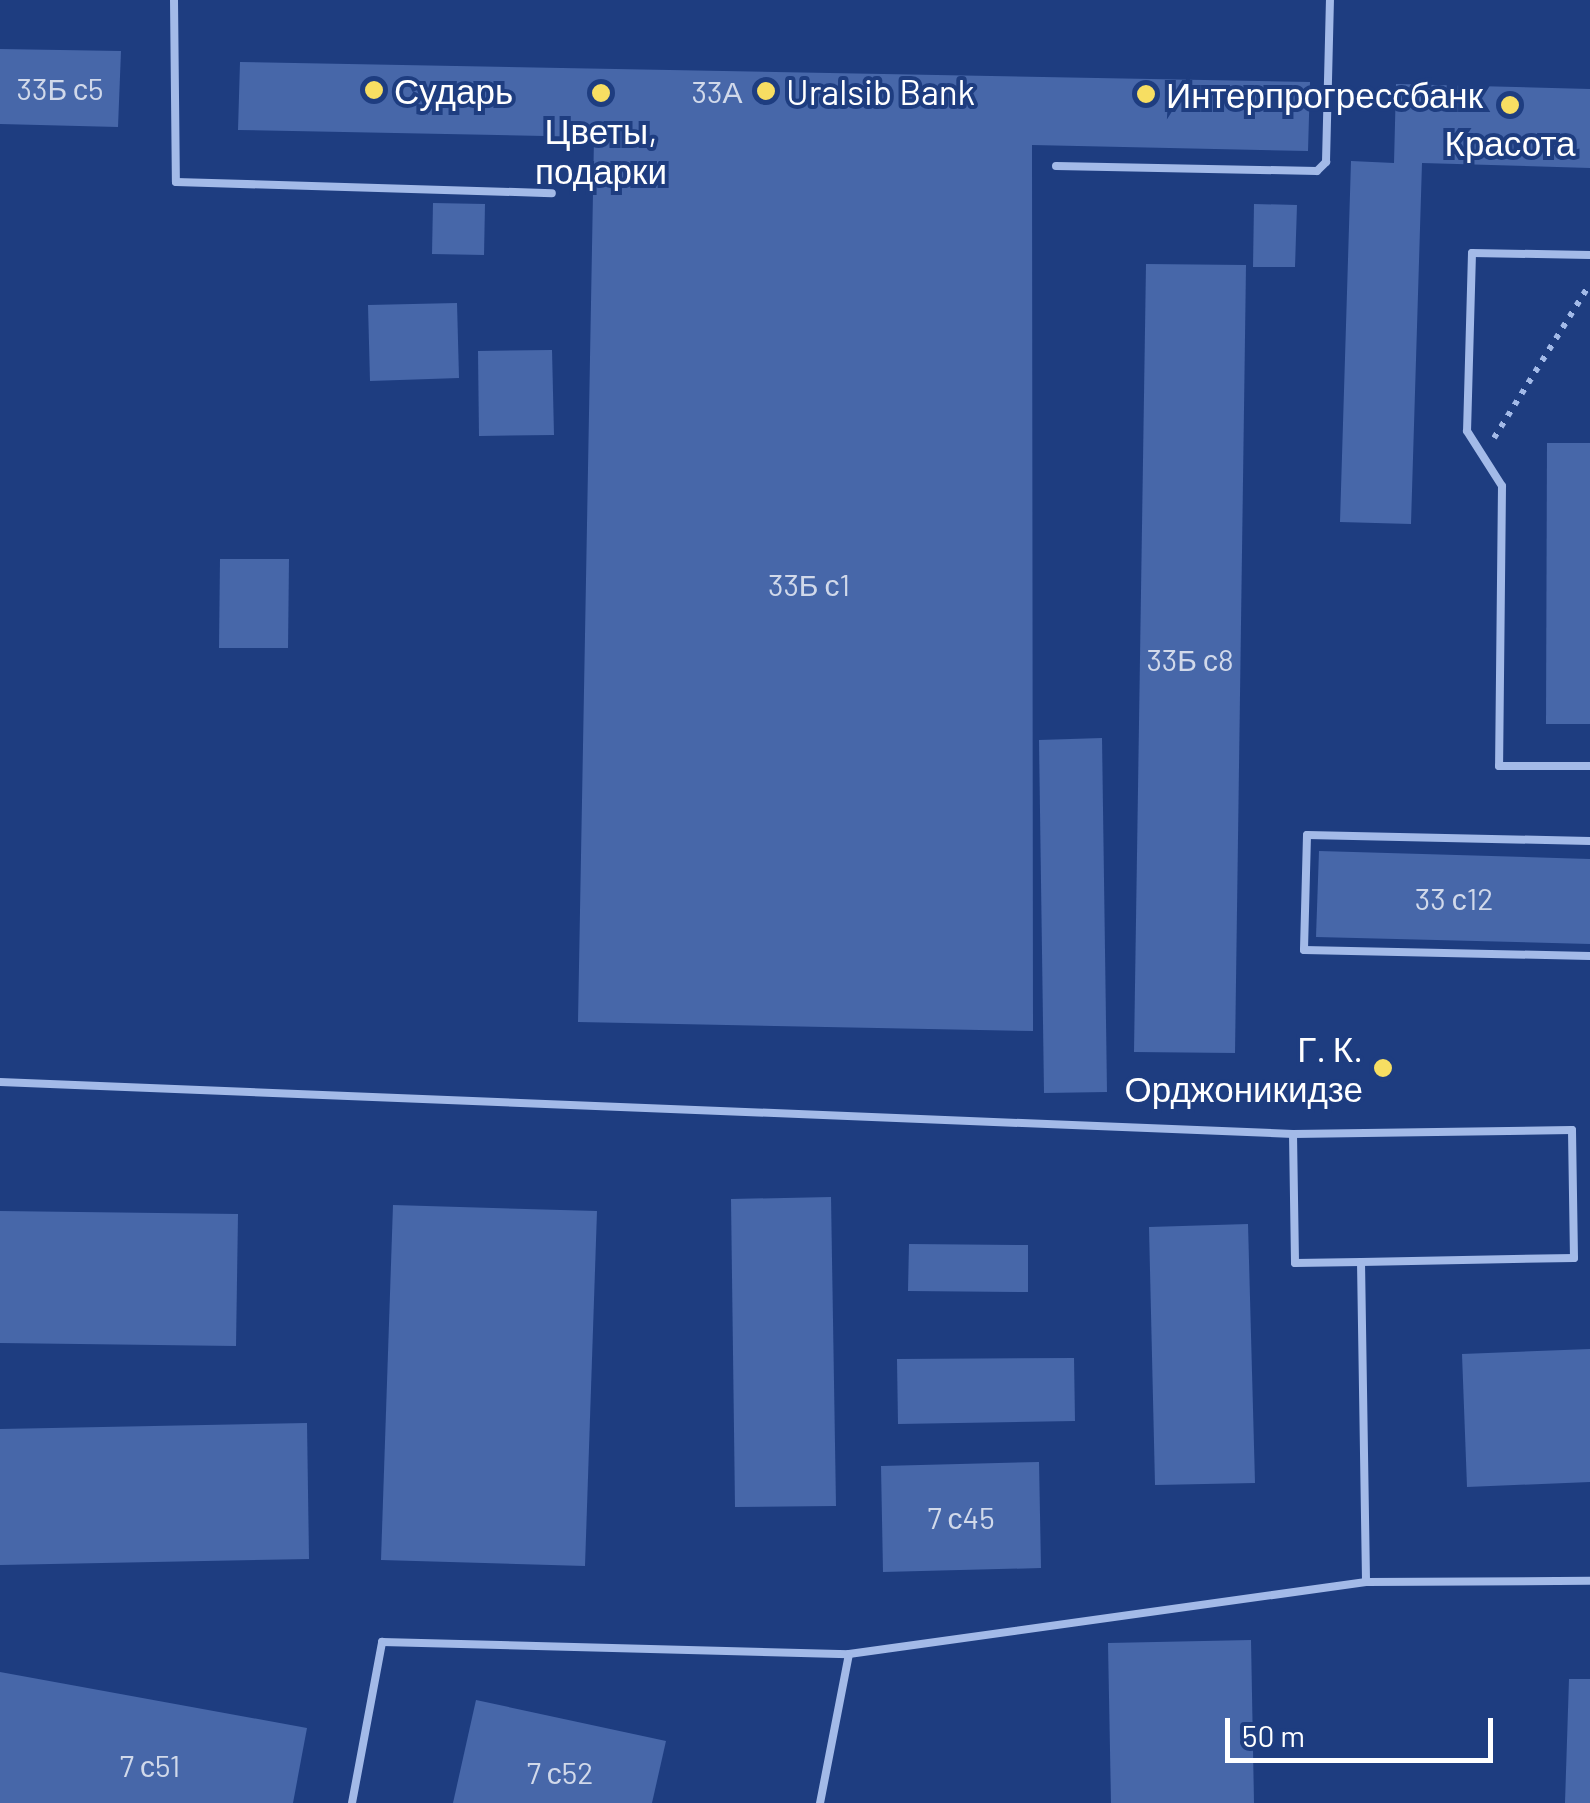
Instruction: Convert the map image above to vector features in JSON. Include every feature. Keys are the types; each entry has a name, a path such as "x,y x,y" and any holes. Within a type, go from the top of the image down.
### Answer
{"lane":[{"path":"174,0 176,182 552,193"},
{"path":"1056,166 1316,171 1326,162 1330,0"},
{"path":"1590,255 1472,253 1467,431 1502,486 1499,766 1590,766"},
{"path":"1590,841 1307,835 1304,950 1590,956"},
{"path":"0,1082 1293,1134 1572,1130 1574,1258 1295,1263 1293,1134"},
{"path":"1361,1262 1366,1582"},
{"path":"352,1803 382,1642 849,1654 1366,1582 1590,1581"},
{"path":"820,1803 849,1654"}],"path":[{"path":"1483,456 1590,284"}],"building":[{"path":"0,49 121,51 118,127 0,124"},
{"path":"240,62 1310,82 1308,151 1032,145 1033,1031 578,1022 594,137 238,130"},
{"path":"1396,84 1590,89 1590,168 1422,163 1411,524 1340,522 1351,161 1394,163"},
{"path":"433,203 485,204 484,255 432,254"},
{"path":"1254,204 1297,205 1295,267 1253,267"},
{"path":"1146,264 1246,265 1235,1053 1134,1052"},
{"path":"457,303 459,378 370,381 368,305"},
{"path":"552,350 554,435 479,436 478,351"},
{"path":"1547,443 1590,443 1590,724 1546,724"},
{"path":"220,559 289,559 288,648 219,648"},
{"path":"1102,738 1107,1092 1044,1093 1039,740"},
{"path":"1319,851 1590,859 1590,944 1316,937"},
{"path":"831,1197 836,1506 735,1507 731,1199"},
{"path":"393,1205 597,1211 585,1566 381,1560"},
{"path":"0,1211 238,1214 236,1346 0,1343"},
{"path":"1248,1224 1255,1483 1155,1485 1149,1227"},
{"path":"909,1244 1028,1245 1028,1292 908,1291"},
{"path":"1590,1349 1590,1482 1467,1487 1462,1354"},
{"path":"1074,1358 1075,1421 898,1424 897,1359"},
{"path":"307,1423 309,1559 0,1565 0,1429"},
{"path":"1039,1462 1041,1568 883,1572 881,1466"},
{"path":"1251,1640 1254,1803 1111,1803 1108,1643"},
{"path":"0,1672 307,1728 293,1803 0,1803"},
{"path":"1569,1679 1590,1679 1590,1803 1565,1803"},
{"path":"476,1700 666,1741 652,1803 453,1803"}],"place":[{"name":"Сударь","path":"374,90"},
{"name":"Uralsib Bank","path":"766,91"},
{"name":"Цветы, подарки","path":"601,93"},
{"name":"Интерпрогрессбанк","path":"1146,94"},
{"name":"Красота","path":"1510,105"},
{"name":"Г. К. Орджоникидзе","path":"1383,1068"}]}
